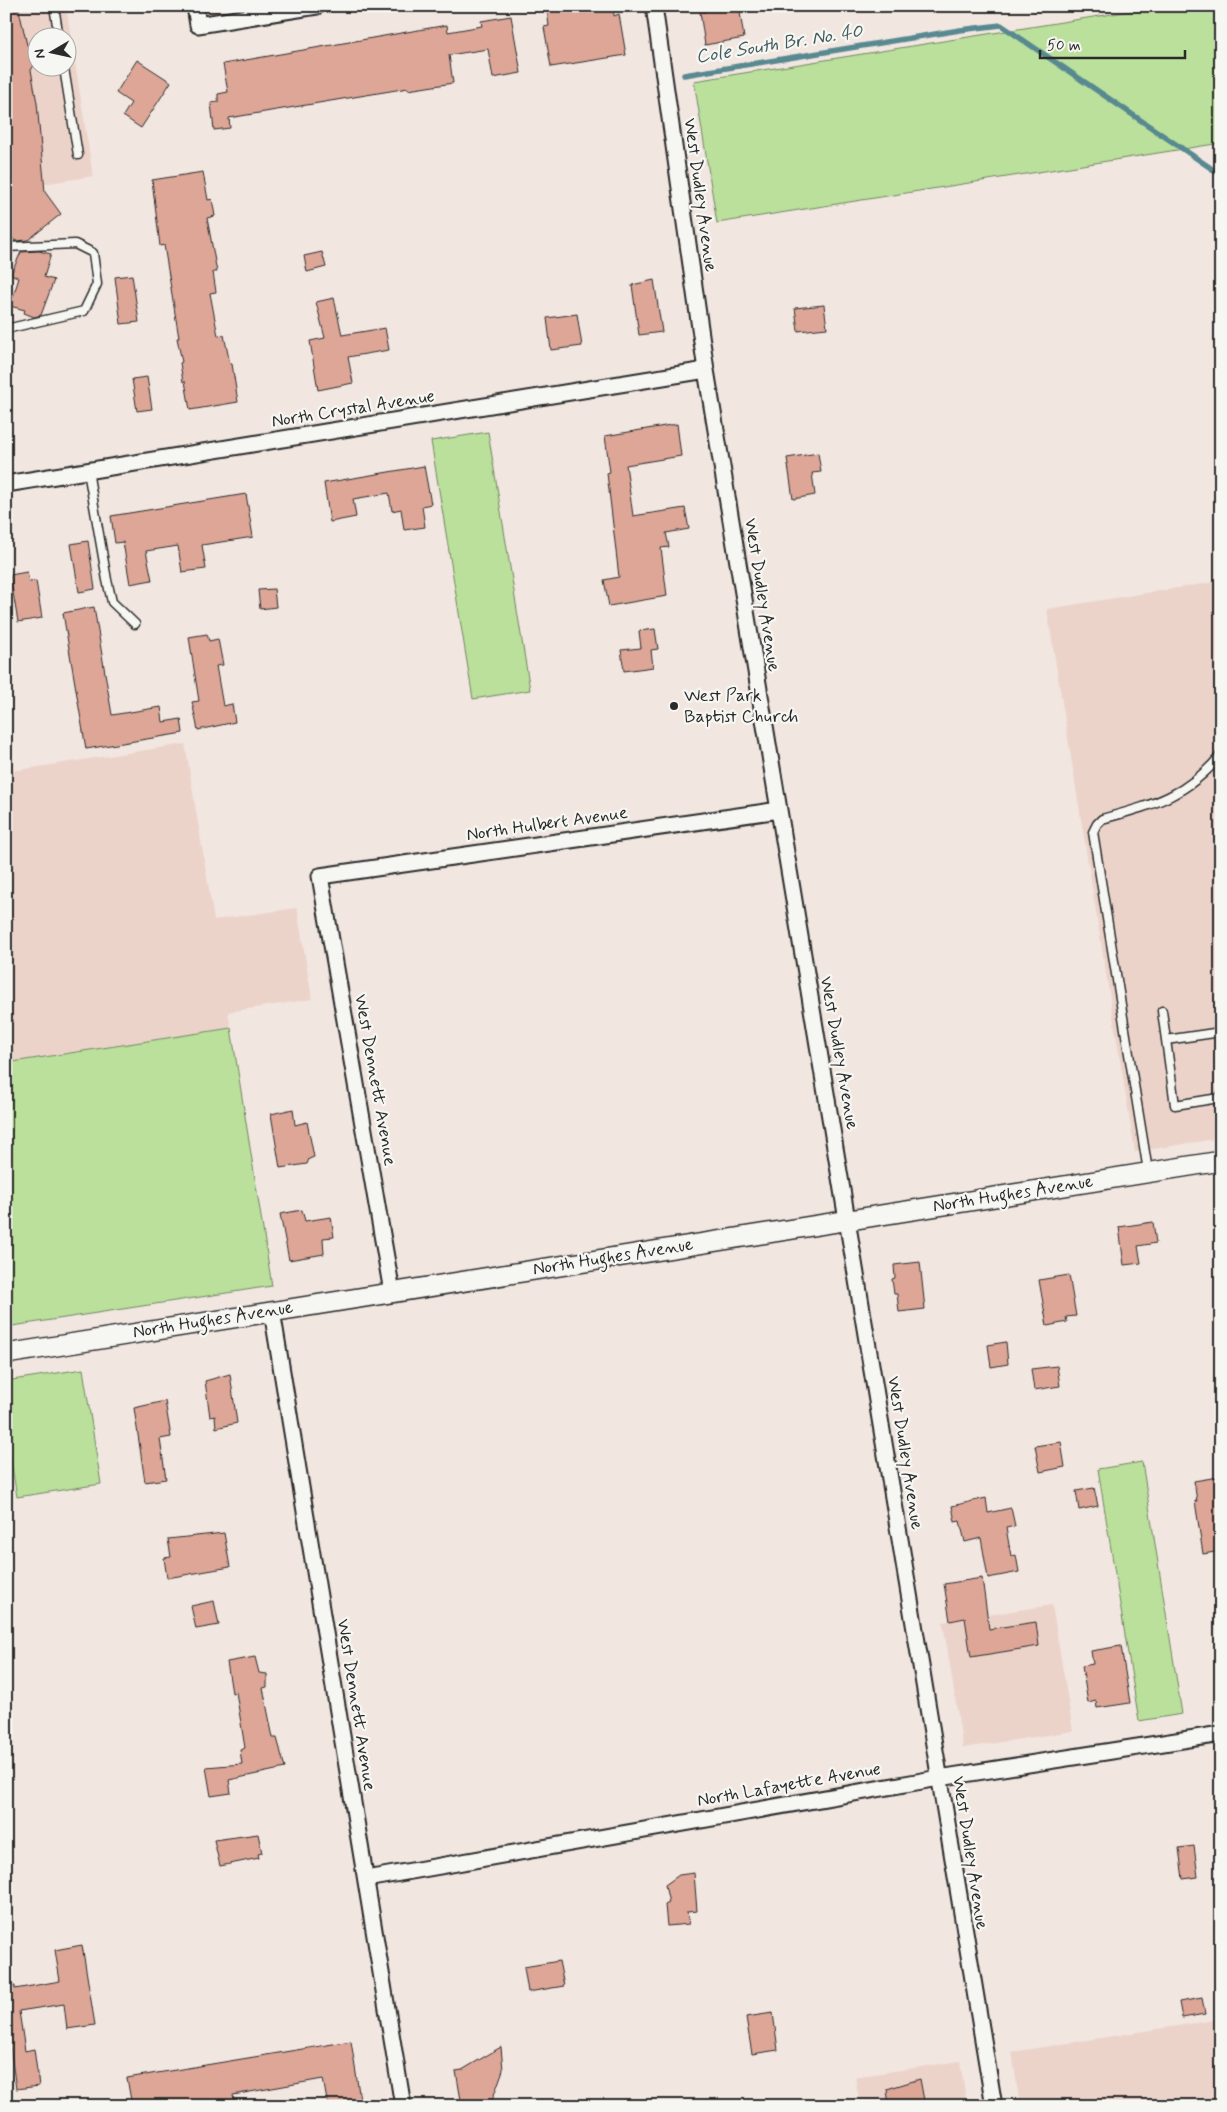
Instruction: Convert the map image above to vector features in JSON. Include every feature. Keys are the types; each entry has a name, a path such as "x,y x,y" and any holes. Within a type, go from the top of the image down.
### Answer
{"street":[{"path":"195,6 198,26 318,6"},
{"name":"West Dudley Avenue","path":"654,6 706,370 994,2106"},
{"name":"North Crystal Avenue","path":"6,484 706,370"},
{"name":"North Hulbert Avenue","path":"320,876 779,810"},
{"name":"West Dennett Avenue","path":"320,876 392,1292"},
{"name":"North Hughes Avenue","path":"6,1354 1221,1161"},
{"name":"West Dennett Avenue","path":"272,1311 403,2106"},
{"name":"North Lafayette Avenue","path":"366,1879 939,1778 1221,1734"}],"lane":[{"path":"54,6 57,28"},
{"path":"66,78 78,155"},
{"path":"6,247 74,244 93,254 97,284 84,311 6,329"},
{"path":"88,471 112,602 135,624"},
{"path":"1148,1173 1093,832 1096,824 1102,819 1152,805 1190,786 1221,755"},
{"path":"1162,1011 1175,1104 1220,1096 1221,1108"},
{"path":"1166,1040 1221,1032"}],"shaded area":[{"path":"6,6 66,6 69,28 28,28 28,78 77,78 93,176 6,190"},
{"path":"1221,581 1221,1138 1135,1152 1047,609"},
{"path":"185,744 214,920 297,908 312,999 228,1012 231,1028 6,1063 6,772"},
{"path":"1052,1605 1073,1731 963,1748 943,1622"},
{"path":"1221,2019 1221,2106 1020,2106 1012,2052"},
{"path":"960,2061 967,2106 860,2106 855,2077"}],"green space":[{"path":"1162,6 1221,6 1221,143 717,223 694,81"},
{"path":"488,432 530,690 473,699 431,441"},
{"path":"231,1028 272,1286 6,1327 6,1063"},
{"path":"83,1369 101,1484 17,1497 6,1431 6,1381"},
{"path":"1142,1462 1182,1714 1139,1721 1098,1469"}],"building":[{"path":"6,6 18,6 28,45 28,78 32,78 37,103 45,192 61,214 28,240 15,241 6,230"},
{"path":"571,6 613,6 614,16 619,14 626,55 551,67 544,27 549,26 547,11"},
{"path":"705,6 739,6 744,38 705,45 700,12 705,12"},
{"path":"511,16 521,73 493,78 488,49 449,55 453,83 408,90 408,88 229,118 230,128 214,130 211,103 218,102 218,94 228,92 223,64 447,25 448,32 482,26 481,21"},
{"path":"137,60 171,82 141,128 123,116 131,103 116,93"},
{"path":"203,172 208,200 212,199 215,216 207,218 217,272 213,272 216,292 210,293 218,336 224,335 230,364 232,364 238,402 190,410 180,363 182,362 177,338 179,338 164,245 160,246 152,180"},
{"path":"39,251 51,254 44,277 54,280 41,315 34,317 24,313 25,310 10,306 19,278 11,274 21,252"},
{"path":"322,252 326,267 307,272 304,256"},
{"path":"132,275 139,322 121,324 115,277"},
{"path":"654,280 662,332 639,335 632,285"},
{"path":"334,298 342,335 385,328 389,350 348,357 353,383 318,390 310,341 325,338 316,302"},
{"path":"824,305 827,328 798,331 795,308"},
{"path":"577,314 582,346 551,350 547,318"},
{"path":"147,377 152,409 137,411 132,379"},
{"path":"677,424 681,456 626,465 633,516 685,508 689,529 666,533 669,547 661,548 667,596 609,606 604,580 619,577 607,473 610,472 605,436"},
{"path":"818,453 821,472 812,473 815,495 793,499 787,458"},
{"path":"424,466 431,504 422,506 425,527 404,530 401,509 392,511 389,493 353,499 356,517 330,522 324,483"},
{"path":"246,494 253,537 202,545 206,569 182,572 178,546 146,551 152,580 130,584 123,542 115,543 111,516"},
{"path":"88,541 95,589 79,592 71,544"},
{"path":"27,572 29,582 36,581 42,618 18,622 10,575"},
{"path":"274,589 276,607 260,609 258,590"},
{"path":"94,607 112,715 161,707 163,722 181,719 183,733 86,749 63,613"},
{"path":"655,629 658,649 651,650 653,667 624,671 621,650 641,648 639,631"},
{"path":"207,634 209,641 218,639 223,665 216,666 223,706 232,704 235,722 198,730 192,702 199,701 189,637"},
{"path":"293,1109 295,1125 307,1122 314,1157 309,1159 307,1164 280,1168 271,1114"},
{"path":"302,1210 305,1221 331,1217 334,1237 323,1238 324,1254 289,1260 280,1214"},
{"path":"1153,1222 1156,1243 1138,1246 1141,1263 1124,1265 1119,1227"},
{"path":"920,1262 925,1309 899,1312 897,1294 894,1294 892,1279 895,1278 894,1265"},
{"path":"1069,1275 1076,1316 1066,1317 1067,1322 1047,1326 1039,1280"},
{"path":"1006,1342 1008,1364 991,1367 988,1345"},
{"path":"1057,1366 1060,1386 1034,1390 1031,1369"},
{"path":"230,1374 237,1423 216,1428 215,1416 210,1417 205,1381"},
{"path":"165,1401 171,1437 160,1439 166,1479 145,1482 134,1408"},
{"path":"1061,1442 1065,1467 1040,1472 1035,1446"},
{"path":"1218,1477 1221,1493 1221,1551 1203,1554 1194,1481"},
{"path":"1094,1488 1098,1506 1079,1510 1076,1491"},
{"path":"986,1498 988,1513 1011,1508 1015,1526 1006,1528 1011,1556 1016,1555 1019,1572 988,1578 981,1538 965,1542 960,1521 955,1522 952,1506"},
{"path":"224,1533 230,1567 167,1578 164,1558 171,1557 168,1539"},
{"path":"982,1578 989,1629 1036,1622 1039,1646 971,1657 965,1618 950,1621 944,1584"},
{"path":"214,1601 219,1625 196,1629 191,1606"},
{"path":"1121,1646 1130,1703 1097,1708 1096,1701 1088,1703 1082,1666 1093,1664 1091,1651"},
{"path":"255,1657 259,1673 267,1674 267,1687 263,1688 273,1738 277,1738 285,1768 229,1780 231,1793 211,1796 206,1767 242,1764 240,1750 245,1748 236,1692 232,1693 227,1662"},
{"path":"258,1834 262,1853 258,1854 259,1858 220,1866 214,1840"},
{"path":"1194,1846 1198,1877 1183,1879 1179,1848"},
{"path":"694,1873 697,1911 687,1912 689,1924 667,1926 665,1905 669,1903 665,1885 679,1875"},
{"path":"82,1945 95,2025 67,2029 64,2004 19,2011 25,2051 34,2049 39,2086 16,2089 9,2039 6,2039 6,1987 15,1986 15,1989 60,1981 55,1950"},
{"path":"559,1961 564,1986 528,1992 524,1967"},
{"path":"1202,1998 1205,2014 1182,2018 1179,2002"},
{"path":"773,2013 778,2050 752,2054 746,2017"},
{"path":"351,2041 361,2106 328,2106 323,2079 233,2095 235,2106 171,2106 171,2103 152,2106 132,2106 127,2078"},
{"path":"501,2047 503,2070 490,2106 462,2106 456,2071 462,2070"},
{"path":"920,2079 925,2106 889,2106 887,2089"}],"waterway":[{"name":"Cole South Br. No. 40","path":"684,75 1001,25 1221,175"}],"place":[{"name":"West Park Baptist Church","path":"674,706"}]}
